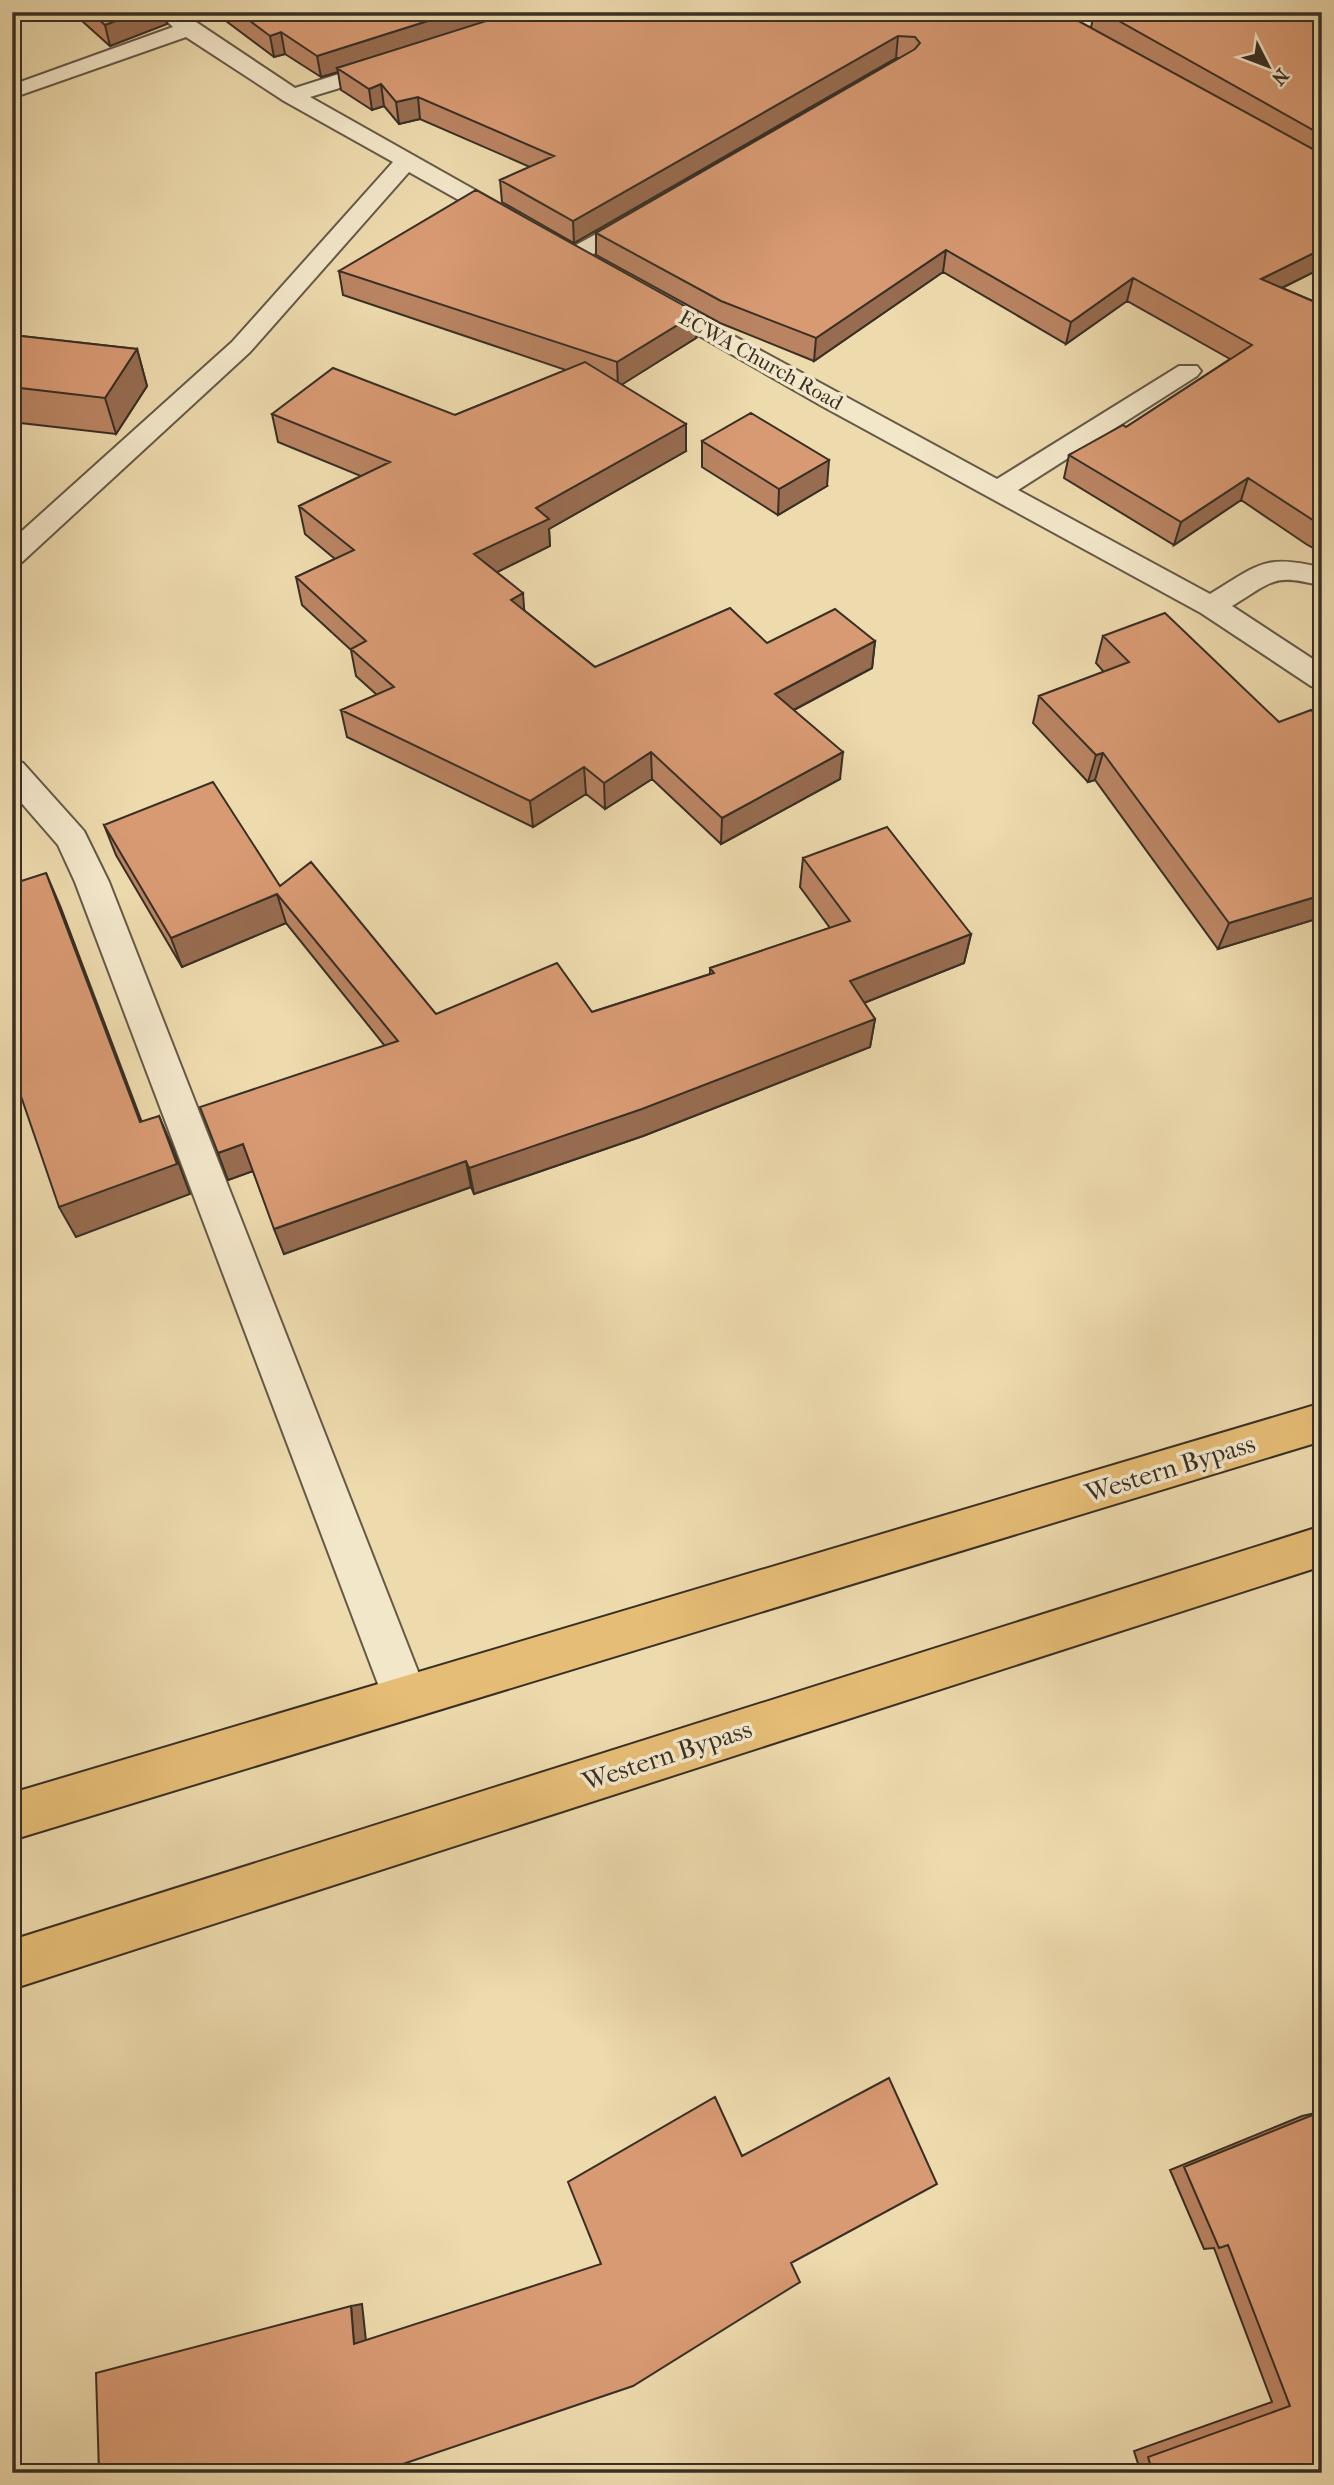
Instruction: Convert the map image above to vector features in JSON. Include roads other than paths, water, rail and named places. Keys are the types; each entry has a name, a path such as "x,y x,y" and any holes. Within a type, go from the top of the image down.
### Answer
{"main road":[{"name":"Western Bypass","path":"12,1817 1322,1422"},
{"name":"Western Bypass","path":"12,1965 1322,1546"}],"street":[{"path":"168,12 188,29 292,96 598,268"},
{"path":"1090,41 1058,22 1115,12"},
{"path":"12,92 188,29"},
{"path":"292,96 416,57"},
{"path":"12,556 241,347 406,161"},
{"path":"575,255 657,207"},
{"name":"ECWA Church Road","path":"634,288 831,400 1211,606 1322,679"},
{"path":"999,490 1188,371"},
{"path":"1211,606 1272,569 1292,569 1322,577"},
{"path":"12,771 72,839 92,882 405,1697"}]}
